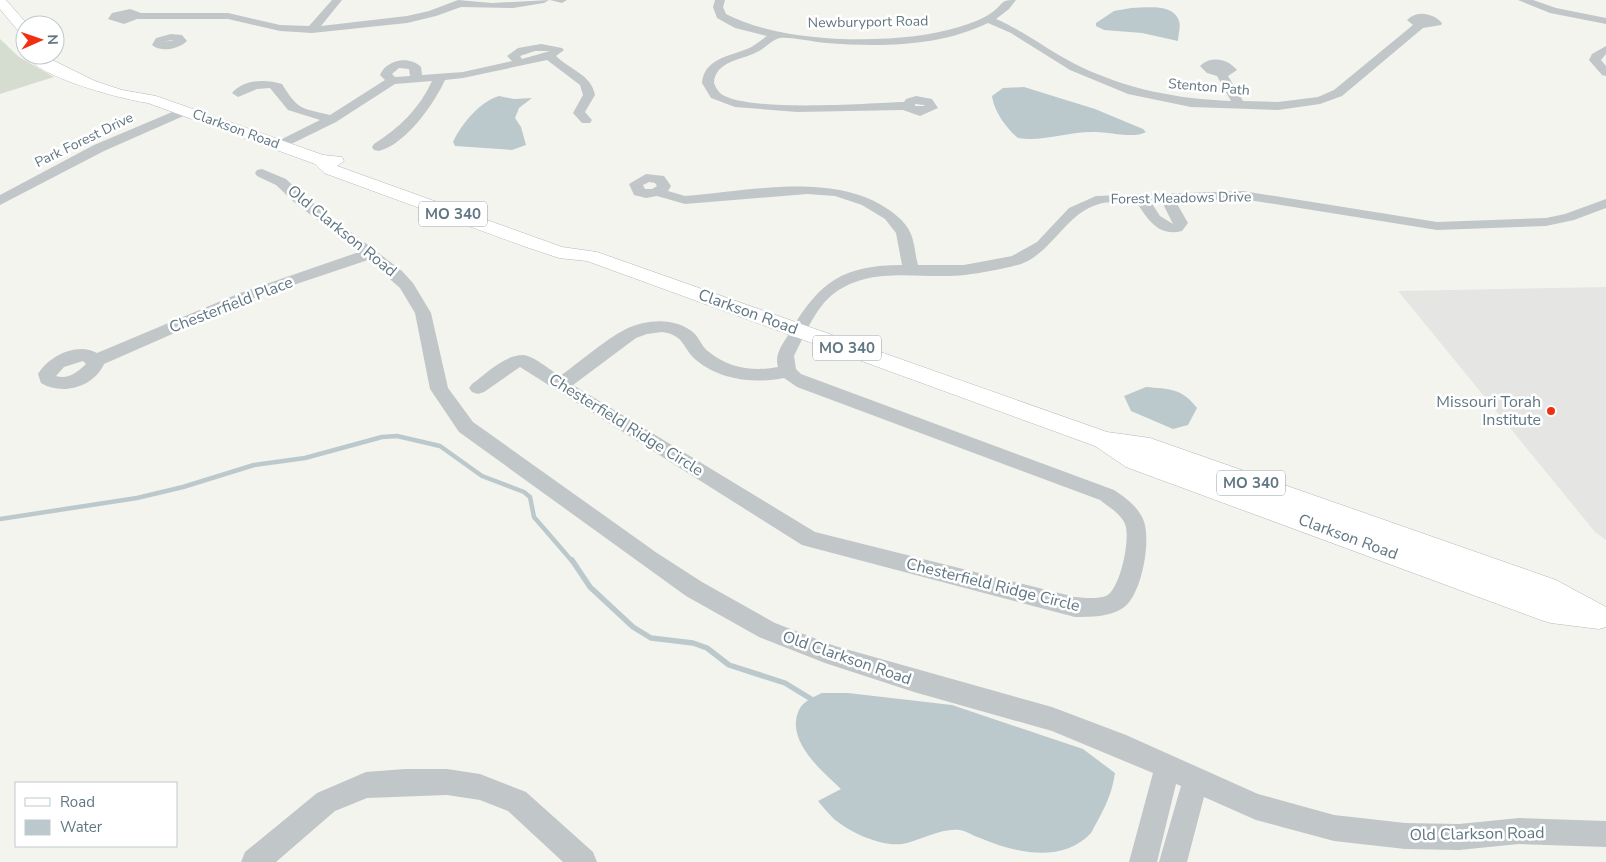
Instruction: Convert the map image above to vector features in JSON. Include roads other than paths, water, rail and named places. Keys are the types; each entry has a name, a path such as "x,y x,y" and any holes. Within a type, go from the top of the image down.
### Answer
{"main road":[{"path":"0,1 15,18"},
{"name":"Clarkson Road","path":"65,60 84,69 141,90 151,98"},
{"name":"Clarkson Road","path":"51,65 61,71 113,91 128,96 151,98 322,160 330,169 533,243 559,252 590,256 1103,440 1135,460 1551,610 1603,619"},
{"name":"Clarkson Road","path":"1103,440 1141,444 1546,588 1603,619"},
{"path":"1348,537 1396,535"}],"street":[{"path":"312,30 337,0"},
{"path":"136,16 238,18 288,29 312,30 424,17 452,9 464,2 494,8 518,6 544,0"},
{"path":"554,0 562,0"},
{"name":"Newburyport Road","path":"720,0 719,13 726,20 745,28 776,35 834,40 940,36 987,19 1007,6 1011,0"},
{"path":"1523,0 1554,11 1606,21"},
{"path":"175,37 199,16"},
{"name":"Stenton Path","path":"987,19 1015,31 1074,68 1132,90 1191,102 1240,105 1297,104 1320,100 1338,93 1420,25"},
{"path":"776,35 757,48 717,66 708,76 710,91 730,103 763,109 907,106"},
{"path":"1606,49 1596,56 1595,60 1598,66 1606,72"},
{"path":"281,145 332,119 392,81 481,71 550,56 555,64 586,85 589,95 579,113 586,120"},
{"path":"1221,73 1240,105"},
{"path":"379,147 396,136 427,105 440,77"},
{"path":"238,93 248,87 271,84 278,87 282,100 291,107 332,119"},
{"name":"Park Forest Drive","path":"0,201 99,148 184,111"},
{"name":"Old Clarkson Road","path":"262,173 281,182 396,274 407,286 424,313 439,389 466,427 571,504 687,584 767,630 832,656 1052,719 1117,744 1195,781 1256,807 1334,828 1405,836 1460,837 1519,831 1606,834"},
{"path":"657,192 670,198 694,200 807,190 837,192 867,202 890,216 904,232 911,271"},
{"name":"Forest Meadows Drive","path":"799,330 826,292 855,275 870,271 964,270 1017,260 1042,245 1065,218 1083,204 1110,198 1243,195 1402,222 1454,226 1504,226 1546,222 1569,217 1606,203"},
{"path":"1140,197 1160,225 1177,228 1181,223 1166,197"},
{"name":"Chesterfield Place","path":"94,360 246,296 369,254"},
{"path":"562,384 630,334 641,329 656,327 681,333 691,340 703,356 746,374 769,375 788,371 785,356 799,330"},
{"name":"Chesterfield Ridge Circle","path":"478,388 511,364 522,361 562,384 809,539 1075,607 1108,605 1121,598 1127,585 1139,536 1135,521 1124,506 1107,495 803,383 792,377 788,371"},
{"path":"1143,862 1167,768"},
{"path":"1173,862 1195,781"},
{"path":"255,862 326,802 366,785 405,782 447,782 480,787 517,801 583,862"}],"water":[{"path":"1151,7 1171,11 1179,21 1178,41 1142,33 1104,30 1096,26 1096,23 1114,11"},
{"path":"1024,87 1095,109 1143,129 1146,132 1128,135 1086,132 1037,139 1018,138 1001,119 992,96 1003,88"},
{"path":"499,96 514,99 532,98 519,108 515,118 521,127 526,145 512,150 455,146 453,142 456,135 472,114 485,103"},
{"path":"1146,387 1175,391 1191,401 1197,408 1188,425 1173,429 1131,411 1124,396"},
{"path":"822,693 848,693 952,705 1083,749 1115,773 1109,797 1091,833 1080,842 1055,852 1026,852 995,844 959,830 939,832 907,843 889,844 878,842 840,824 818,801 841,789 815,764 800,743 796,720 802,705"}],"waterway":[{"path":"0,519 137,498 183,487 254,465 305,458 382,437 397,436 440,446 482,476 524,492 530,497 534,517 572,561"},
{"path":"572,560 590,587 633,627 651,638 693,643 707,648 729,665 785,683 816,702"}],"place":[{"name":"Missouri Torah Institute","path":"1551,411"}]}
